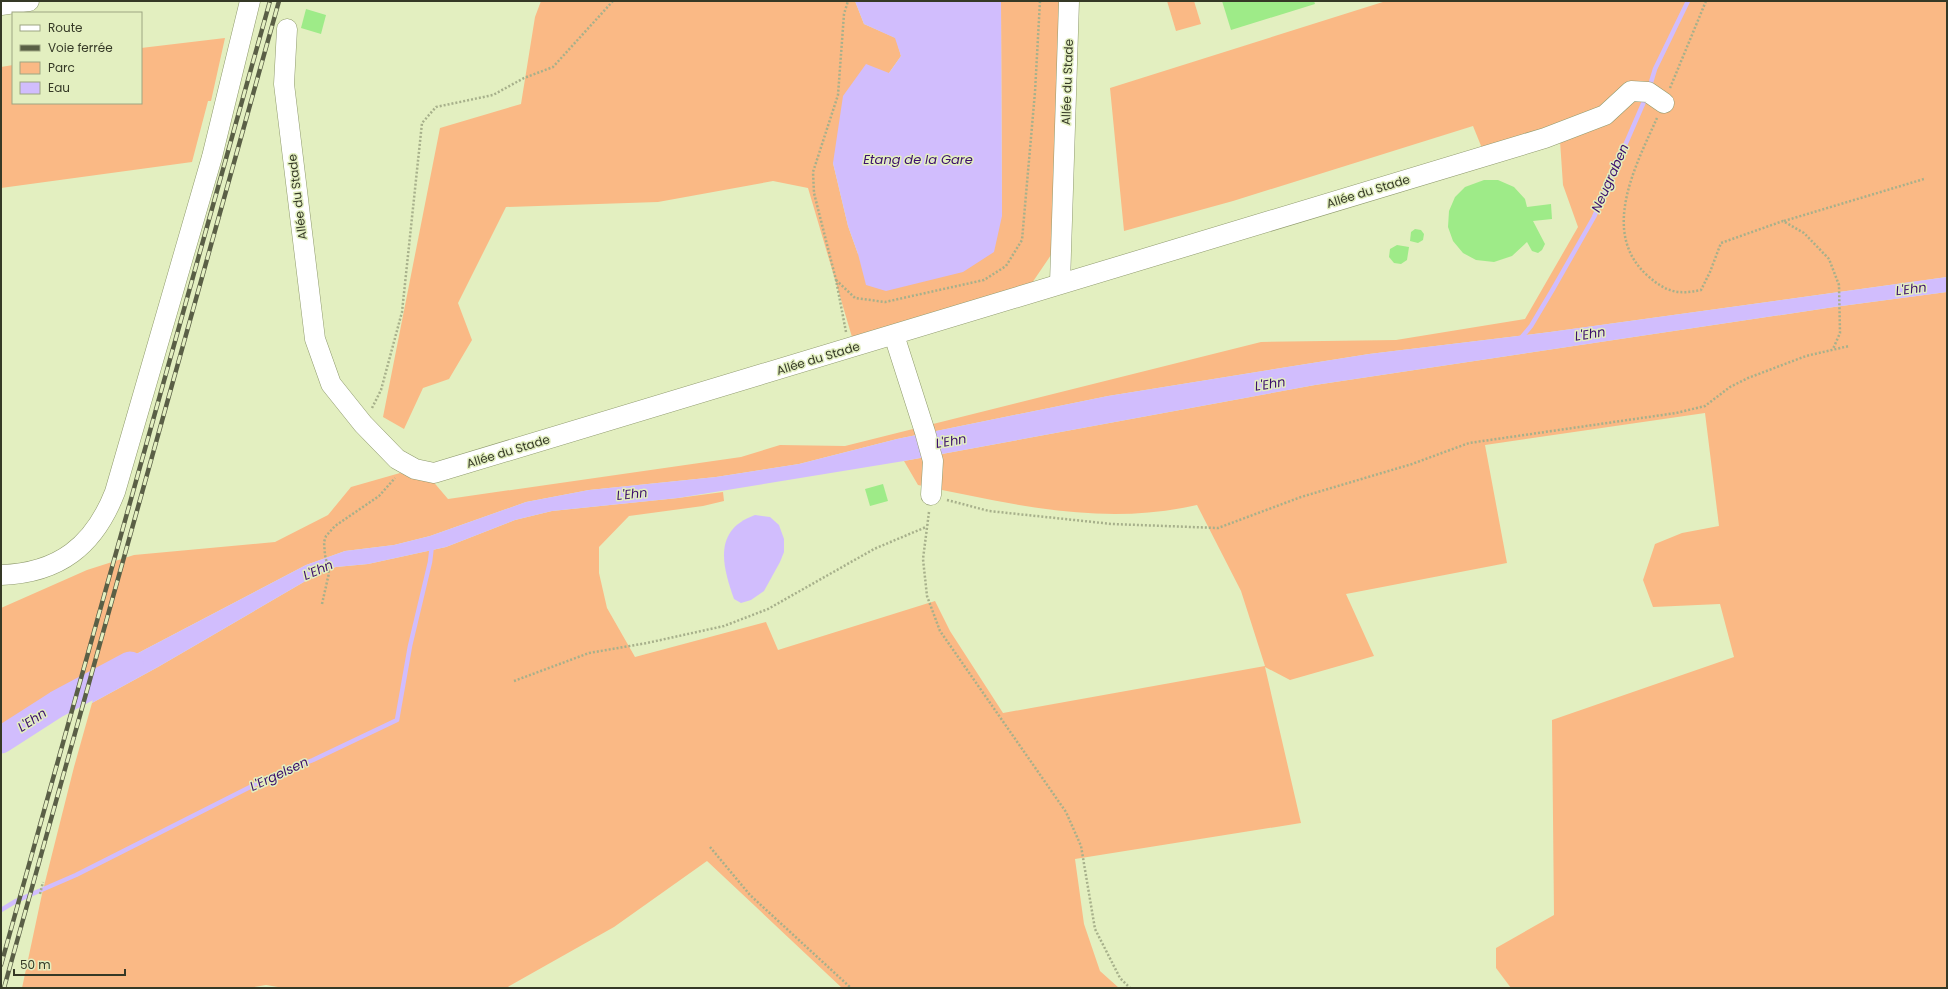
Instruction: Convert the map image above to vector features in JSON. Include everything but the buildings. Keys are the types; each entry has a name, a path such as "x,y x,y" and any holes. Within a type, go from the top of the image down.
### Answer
{"street":[{"path":"1,4 29,1"},
{"path":"1,575 28,572 43,568 78,549 91,537 108,510 115,492 212,157 250,1"},
{"name":"Allée du Stade","path":"1060,283 1070,1"},
{"name":"Allée du Stade","path":"287,29 284,84 315,339 331,384 363,424 397,459 415,469 434,473 1545,138 1605,115 1631,91 1648,92 1664,103"},
{"path":"894,335 933,461 931,495"}],"path":[{"path":"363,424 381,390 402,312 422,123 436,107 493,95 524,78 553,67 613,1"},
{"path":"848,1 844,14 838,95 813,172 814,193 836,280 849,348"},
{"path":"836,280 855,298 885,302 984,280 1006,266 1022,240 1035,92 1040,1"},
{"path":"1706,1 1664,103 1633,172 1626,202 1624,236 1639,268 1660,286 1684,294 1701,290 1710,272 1721,243 1783,221 1924,179"},
{"path":"1783,221 1804,233 1829,259 1839,285 1840,333 1832,350"},
{"path":"1130,988 1120,978 1095,929 1085,877 1081,846 1066,812 940,631 928,596 923,559 931,495 989,511 1112,524 1218,528 1301,497 1412,464 1469,443 1676,413 1705,406 1730,387 1748,378 1806,356 1849,346"},
{"path":"322,604 329,573 325,555 324,542 326,536 335,526 379,496 406,464"},
{"path":"514,681 589,653 647,643 724,626 768,609 874,549 927,527"},
{"path":"710,847 750,895 851,988"},
{"path":"40,894 43,882"}],"green space":[{"path":"541,1 855,1 864,24 896,38 901,56 833,163 848,226 858,254 1002,216 1001,1 1061,1 1051,255 1032,283 852,337 808,188 773,181 658,202 506,207 458,303 472,340 449,379 423,388 404,429 383,417 440,128 521,104 535,17"},
{"path":"1167,1 1194,1 1201,24 1176,31"},
{"path":"1386,1 1947,1 1947,277 1550,332 1369,354 1108,396 897,439 799,464 716,477 589,490 526,502 430,536 394,545 345,551 306,565 100,673 1,748 1,608 87,570 134,555 275,542 328,515 351,487 400,473 431,479 448,499 741,457 780,445 845,446 1261,342 1396,340 1525,319 1578,227 1563,185 1560,141 1488,163 1473,126 1233,201 1124,231 1110,88"},
{"path":"225,38 211,101 208,101 192,162 1,188 1,67 12,65 12,104 142,104 142,48"},
{"path":"1947,292 1947,988 1511,988 1496,968 1496,948 1554,915 1552,720 1734,657 1720,604 1653,607 1643,580 1655,544 1682,533 1719,526 1705,413 1485,445 1507,563 1346,594 1374,656 1290,680 1265,667 1301,823 1075,859 1084,924 1100,971 1119,988 842,988 707,861 614,927 506,988 284,988 266,985 248,988 22,988 42,894 74,767 92,703 158,667 321,572 336,567 368,564 446,547 515,520 552,511 723,492 724,501 703,506 629,516 599,547 599,573 607,608 635,657 766,622 778,650 935,601 950,631 1003,713 1265,666 1241,591 1197,505 1161,511 1126,514 1091,513 1022,505 918,485 904,461 1315,385 1834,307"}],"water":[{"name":"Etang de la Gare","path":"855,1 1001,1 1002,216 994,252 963,272 886,291 866,285 858,254 848,226 833,163 843,96 866,64 889,73 901,56 895,38 864,24"},
{"path":"1947,277 1947,292 1834,307 1315,385 904,461 678,498 552,511 515,520 446,547 368,564 336,567 321,572 158,667 92,703 100,673 306,565 345,551 394,545 430,536 526,502 589,490 716,477 799,464 897,439 1108,396 1369,354 1550,332"},
{"path":"755,515 770,517 779,525 784,539 784,552 764,591 751,600 741,603 734,599 726,574 724,550 727,539 732,530 742,522"}],"waterway":[{"name":"Neugraben","path":"1649,89 1655,69 1688,1"},
{"name":"Neugraben","path":"1521,338 1531,326 1594,217 1646,97"},
{"name":"L'Ergelsen","path":"1,910 16,901 76,875 270,777 313,760 397,720 410,646 430,562 432,545"},
{"name":"L'Ehn","path":"1,740 57,704 130,665"}],"railway":[{"path":"1,965 270,1"},
{"path":"4,988 279,1"}]}
